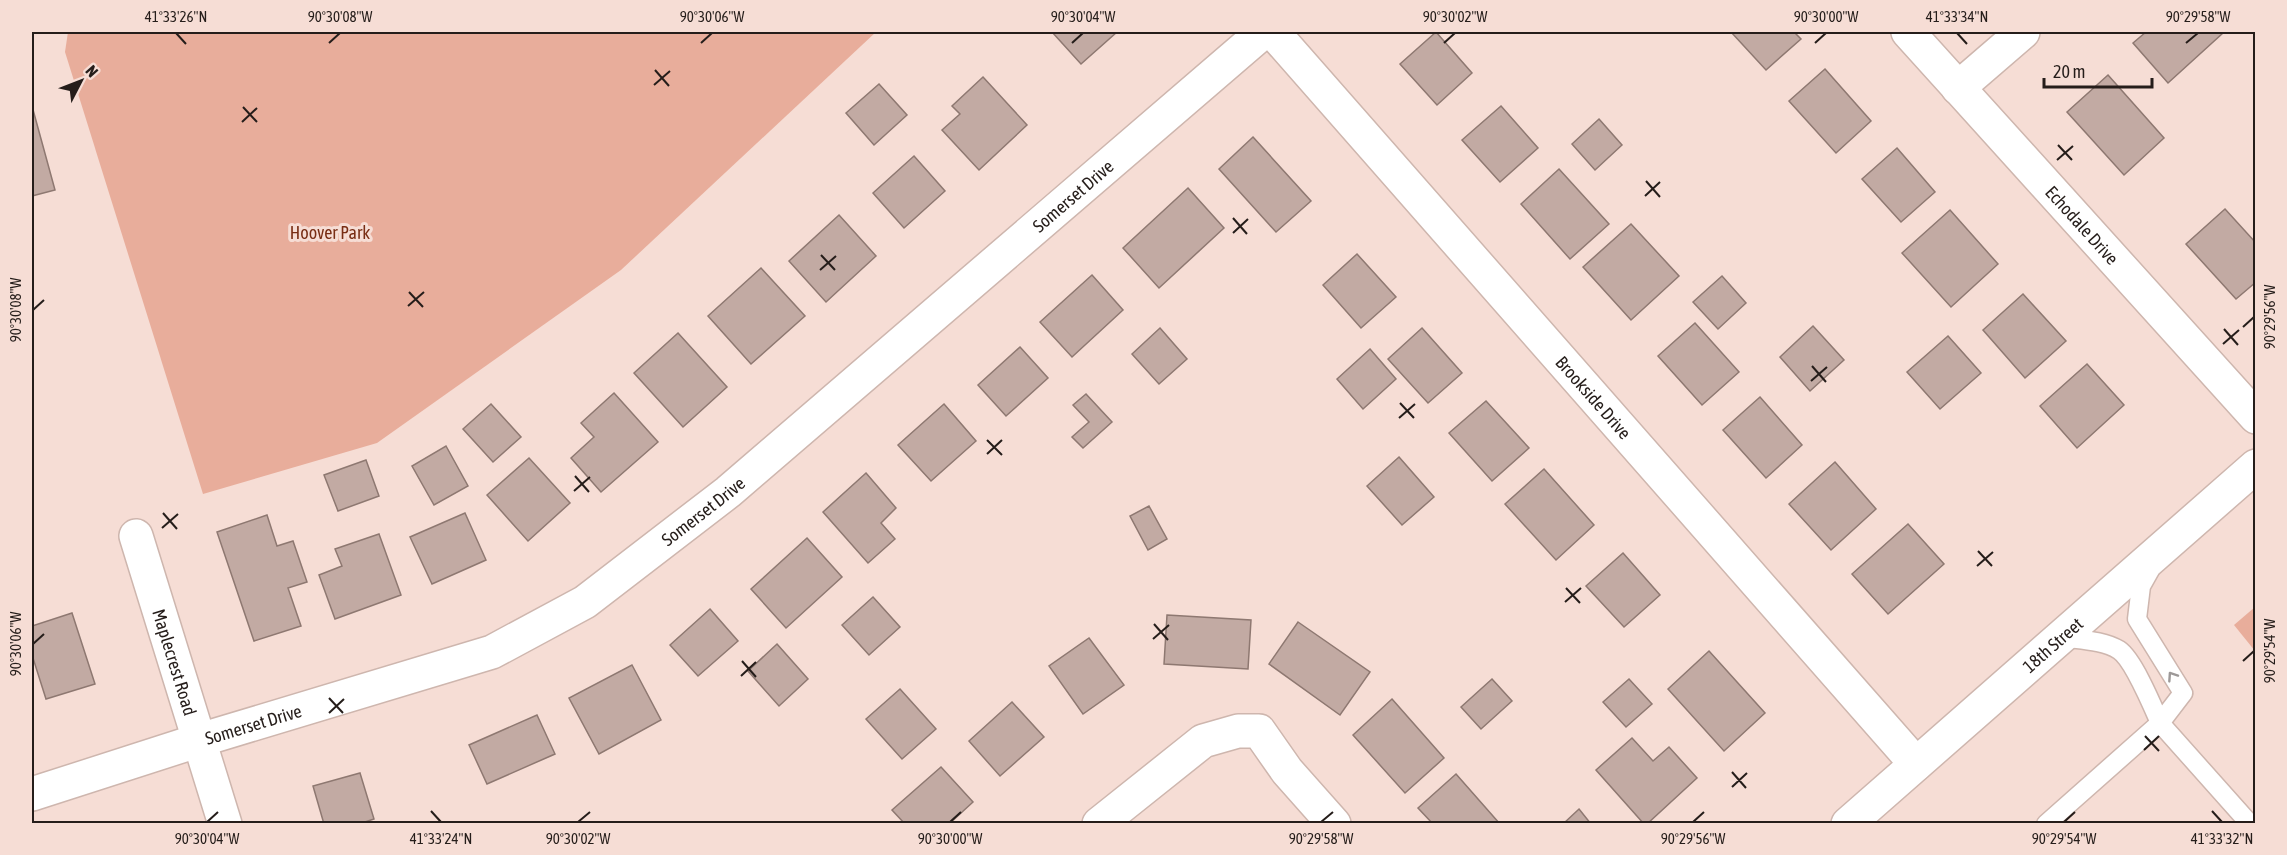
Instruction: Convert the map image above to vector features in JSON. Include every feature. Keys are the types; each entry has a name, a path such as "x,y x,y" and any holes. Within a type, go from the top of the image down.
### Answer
{"street":[{"name":"Somerset Drive","path":"32,794 200,740 492,652 585,602 728,492 1263,32"},
{"name":"Brookside Drive","path":"1273,32 1916,764"},
{"name":"Echodale Drive","path":"1908,32 2256,417"},
{"path":"1958,88 2023,32"},
{"name":"18th Street","path":"1848,824 2256,466"},
{"name":"Maplecrest Road","path":"136,536 225,824"},
{"path":"1100,824 1203,741 1238,731 1259,731 1287,771 1334,824"}],"lane":[{"path":"2046,824 2160,723 2183,693 2137,619 2141,586 2161,549"},
{"path":"2060,637 2096,642 2120,651 2140,680 2160,723 2250,824"}],"green space":[{"name":"Hoover Park","path":"68,32 876,32 621,270 377,443 203,494 65,52"},
{"path":"2255,607 2255,651 2234,625"}],"building":[{"path":"1052,32 1117,32 1081,64"},
{"path":"1436,32 1472,73 1437,105 1400,64"},
{"path":"1731,32 1794,32 1801,39 1766,70"},
{"path":"2146,32 2223,33 2168,83 2133,43"},
{"path":"1825,69 1871,121 1836,153 1789,101"},
{"path":"2108,75 2164,138 2124,175 2067,112"},
{"path":"983,77 1027,125 979,170 942,130 960,114 952,106"},
{"path":"879,84 907,115 874,145 846,113"},
{"path":"32,106 55,190 32,196"},
{"path":"1501,106 1538,148 1500,182 1462,140"},
{"path":"1599,119 1622,145 1595,170 1572,144"},
{"path":"1253,137 1311,201 1276,232 1219,169"},
{"path":"1897,148 1935,192 1901,222 1862,179"},
{"path":"914,156 945,191 904,228 873,193"},
{"path":"1559,169 1609,224 1570,259 1521,204"},
{"path":"1188,188 1224,228 1159,288 1123,248"},
{"path":"2225,209 2256,243 2256,282 2236,299 2186,244"},
{"path":"1950,210 1998,264 1951,307 1902,253"},
{"path":"839,215 876,256 826,302 789,261"},
{"path":"1631,224 1679,276 1631,320 1583,267"},
{"path":"1357,254 1396,297 1361,328 1323,285"},
{"path":"761,268 805,316 751,364 708,316"},
{"path":"1092,275 1123,310 1072,357 1040,322"},
{"path":"1722,276 1746,303 1718,329 1693,302"},
{"path":"2023,294 2066,341 2025,378 1983,330"},
{"path":"1695,323 1739,372 1702,405 1658,356"},
{"path":"1813,326 1844,360 1810,391 1780,357"},
{"path":"1160,328 1187,359 1159,384 1132,354"},
{"path":"1422,328 1462,373 1428,403 1388,359"},
{"path":"678,333 727,387 683,427 634,373"},
{"path":"1948,336 1981,373 1940,409 1907,372"},
{"path":"1020,347 1048,378 1006,416 978,385"},
{"path":"1370,349 1396,379 1363,409 1337,379"},
{"path":"2087,364 2124,405 2077,448 2040,406"},
{"path":"614,393 658,442 601,492 571,458 594,437 581,423"},
{"path":"1086,394 1112,422 1083,448 1072,437 1089,422 1073,405"},
{"path":"1760,397 1802,445 1766,478 1723,430"},
{"path":"1486,401 1529,448 1492,481 1449,433"},
{"path":"491,404 521,437 493,462 463,429"},
{"path":"944,404 976,441 931,481 898,445"},
{"path":"446,446 468,486 434,505 412,466"},
{"path":"1399,457 1434,497 1402,525 1367,486"},
{"path":"529,458 570,503 528,541 487,495"},
{"path":"366,460 379,496 338,511 324,475"},
{"path":"1835,462 1876,509 1831,550 1789,504"},
{"path":"1544,469 1594,525 1556,560 1505,504"},
{"path":"866,473 896,508 881,523 895,539 868,563 823,512"},
{"path":"1149,506 1167,539 1148,550 1130,516"},
{"path":"465,513 486,560 432,584 410,537"},
{"path":"267,515 277,546 293,541 307,582 288,588 301,626 254,641 217,532"},
{"path":"1908,524 1944,564 1888,614 1852,574"},
{"path":"379,534 401,595 335,619 319,575 342,566 335,549"},
{"path":"807,538 842,577 786,628 751,589"},
{"path":"1623,553 1660,595 1624,627 1586,586"},
{"path":"873,597 900,627 869,655 842,625"},
{"path":"710,609 738,641 698,676 670,645"},
{"path":"72,613 95,684 46,699 32,655 32,626"},
{"path":"1167,615 1251,620 1248,669 1164,664"},
{"path":"1298,622 1370,672 1340,715 1269,664"},
{"path":"1089,638 1124,685 1083,714 1049,666"},
{"path":"777,644 808,679 779,706 748,671"},
{"path":"1709,651 1765,713 1724,751 1668,689"},
{"path":"632,665 661,720 599,754 569,698"},
{"path":"1492,679 1512,701 1481,729 1461,707"},
{"path":"1629,679 1652,704 1626,727 1603,702"},
{"path":"900,689 936,729 902,759 866,719"},
{"path":"1392,699 1444,758 1405,793 1353,735"},
{"path":"1012,702 1044,737 1000,776 969,741"},
{"path":"537,715 555,754 487,784 469,745"},
{"path":"1632,738 1653,761 1669,747 1697,778 1647,824 1644,824 1596,770"},
{"path":"941,767 973,802 949,824 905,824 892,810"},
{"path":"360,773 374,819 359,824 324,824 313,786"},
{"path":"1456,774 1500,824 1433,824 1418,808"},
{"path":"1579,809 1591,824 1563,824"}]}
